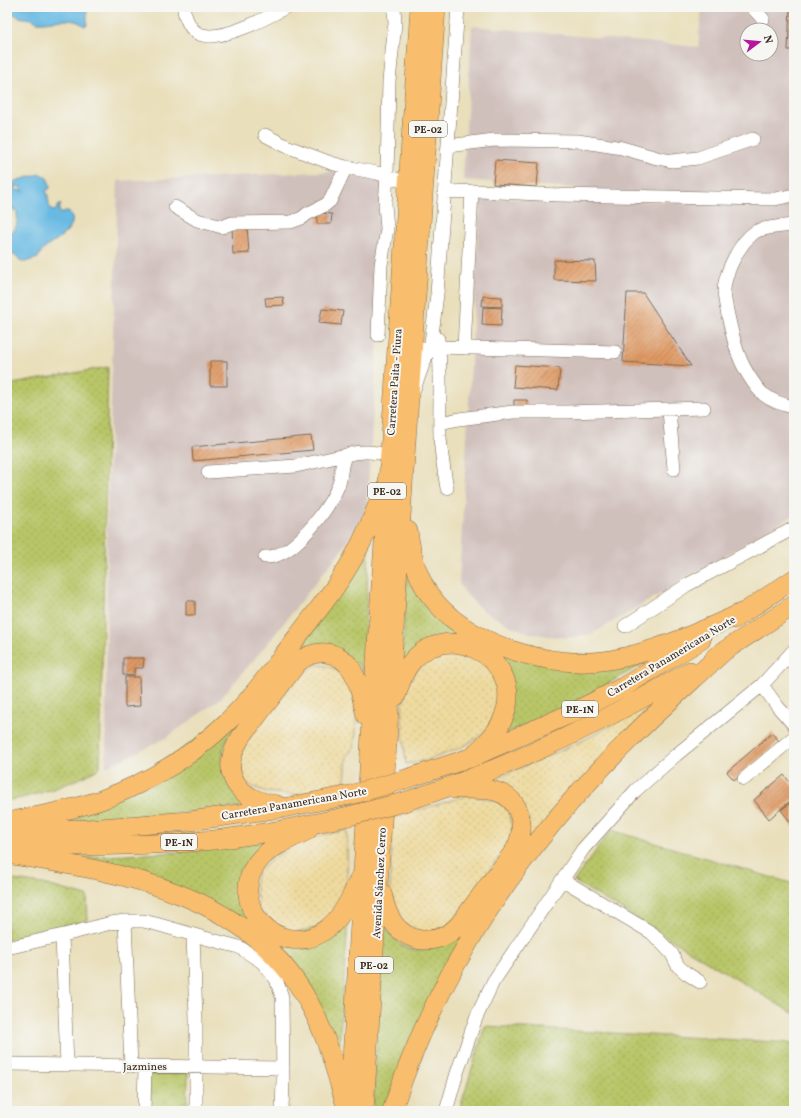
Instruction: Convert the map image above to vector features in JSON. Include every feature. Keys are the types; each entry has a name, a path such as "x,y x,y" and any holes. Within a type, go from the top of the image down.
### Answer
{"highway":[{"name":"Carretera Paita - Piura","path":"388,727 395,482 389,455 420,7"},
{"name":"Carretera Paita - Piura","path":"370,758 395,482 409,403 427,349 436,7"},
{"path":"395,482 412,558 421,581 438,604 451,616 471,631 496,644 515,651 550,659 577,662 609,660 641,653 683,638 744,612"},
{"path":"7,822 69,809 101,800 120,792 155,776 182,758 228,722 282,656 343,575 395,482"},
{"name":"Carretera Panamericana Norte","path":"7,830 88,829 190,821 288,807 350,795 403,780 470,758 572,713 623,687 685,650 794,580"},
{"name":"Carretera Panamericana Norte","path":"7,846 156,844 215,840 324,822 404,802 444,789 495,769 581,731 633,704 724,651 794,606"},
{"path":"388,727 403,676 407,668 416,657 428,649 444,644 454,643 473,647 484,653 499,669 507,689 507,704 504,716 497,730 470,758"},
{"path":"392,1111 408,1066 432,1009 458,959 501,889 545,833 600,770 658,711 724,651"},
{"path":"288,807 262,802 248,796 242,791 234,779 231,759 234,748 241,737 298,662 307,656 323,653 339,657 348,664 357,680 371,735"},
{"name":"Avenida Sánchez Cerro","path":"364,1111 388,727"},
{"name":"Avenida Sánchez Cerro","path":"348,1111 370,758"},
{"path":"379,883 389,914 396,926 412,937 423,940 435,940 450,934 459,925 515,850 520,840 522,826 519,812 512,802 501,794 493,791 480,789 444,789"},
{"path":"324,822 274,848 258,861 250,880 248,892 252,910 258,920 268,930 281,937 297,940 317,935 328,928 340,914 354,892 363,869"},
{"path":"7,854 95,869 140,880 176,893 214,910 253,934 284,965 310,1003 329,1050 348,1111"}],"street":[{"path":"184,11 191,28 198,34 208,36 223,35 250,25 265,19 286,7"},
{"path":"378,335 381,265 387,229 385,204 389,81 396,23 394,7"},
{"path":"427,349 435,312 458,7"},
{"path":"752,7 763,19"},
{"path":"265,135 286,146 346,167 377,173 408,183"},
{"path":"448,146 494,140 578,141 622,148 672,161 698,158 753,139"},
{"path":"175,207 197,220 222,228 232,223 291,222 302,218 330,201 346,167"},
{"path":"444,192 472,191 559,195 775,198 794,195"},
{"path":"464,348 472,191"},
{"path":"794,225 756,231 744,242 728,275 724,291 739,356 754,384 763,394 775,401 794,407"},
{"path":"427,349 464,348 614,352"},
{"path":"427,349 440,356 440,423 442,458 447,488"},
{"path":"440,423 513,412 669,410 704,408"},
{"path":"669,410 674,469"},
{"path":"208,472 296,466 360,452 389,455"},
{"path":"265,557 279,555 296,543 326,510 334,497 342,474 343,460 346,455"},
{"path":"625,626 687,585 794,528"},
{"path":"446,1111 457,1073 474,1025 493,982 584,849 636,790 676,755 762,685 794,650"},
{"path":"762,685 778,707 794,725"},
{"path":"744,779 794,737"},
{"path":"563,880 652,933 672,954 678,966 686,974 700,982"},
{"path":"125,921 131,1066"},
{"path":"7,948 125,921 143,921 239,947 262,962 276,979 282,997 282,1111"},
{"path":"193,935 196,1018 196,1111"},
{"path":"62,936 67,1065"},
{"name":"Jazmines","path":"7,1064 283,1068"},
{"path":"144,1111 145,1066"}],"shaded area":[{"path":"702,7 794,7 794,515 592,634 567,638 530,633 513,627 482,610 468,596 459,584 480,198 773,203 463,180 472,26 698,47"},
{"path":"390,169 366,513 343,548 268,643 220,699 166,738 106,767 107,528 118,181"}],"green space":[{"path":"108,367 100,768 55,788 31,796 7,801 7,385"},
{"path":"369,551 363,672 358,664 289,657 366,552"},
{"path":"408,563 474,640 401,668"},
{"path":"490,647 514,656 661,653 571,705 496,738"},
{"path":"269,686 228,737 222,758 222,771 256,806 134,817 51,821 109,803"},
{"path":"611,830 794,884 794,1014 574,881"},
{"path":"270,840 252,855 245,867 258,930 71,858 182,852"},
{"path":"7,879 43,884 87,896 88,920 7,940"},
{"path":"349,910 338,1062 271,940"},
{"path":"477,914 387,1111 373,1111 383,925 397,942 402,945 408,948 421,950 430,949"},
{"path":"485,1026 794,1043 794,1111 459,1111"},
{"path":"149,1072 188,1073 187,1111 149,1111"}],"sand":[{"path":"465,651 492,667 501,704 485,732 474,740 460,748 429,760 406,764 402,710 405,689 409,681 431,655"},
{"path":"316,665 328,666 338,671 351,687 354,697 357,720 355,743 347,757 344,782 337,786 294,795 268,792 253,787 243,777 239,763 245,743 301,672"},
{"path":"658,700 503,876 526,836 511,789 493,780 580,742"},
{"path":"469,795 502,802 512,822 511,837 509,843 450,925 427,934 402,923 390,896 392,818"},
{"path":"347,830 347,880 342,900 327,925 289,934 259,911 255,881 258,870 299,840"}],"water":[{"path":"7,7 87,7 87,25 84,26 68,20 37,22 33,19 19,17 13,14 10,20 7,21"},
{"path":"40,174 48,179 50,188 46,192 51,209 54,211 57,209 57,206 61,204 59,210 61,214 68,211 72,217 72,223 65,233 43,250 38,258 21,262 17,256 7,253 7,232 13,232 14,230 17,212 13,211 13,207 7,214 7,193 14,187 16,190 24,191 18,186 10,187 15,181"}],"building":[{"path":"790,7 794,7 794,50 788,50"},
{"path":"495,160 539,163 537,187 493,184"},
{"path":"317,213 332,214 331,224 317,224"},
{"path":"232,226 247,226 249,253 233,254"},
{"path":"554,260 595,261 596,281 554,280"},
{"path":"627,293 643,293 691,366 623,362"},
{"path":"483,296 502,297 502,307 482,306"},
{"path":"283,297 284,305 266,306 265,298"},
{"path":"483,307 502,308 501,326 482,325"},
{"path":"322,309 343,311 341,325 319,323"},
{"path":"210,361 227,361 227,386 210,386"},
{"path":"515,365 560,368 558,390 513,387"},
{"path":"514,400 527,400 527,408 514,407"},
{"path":"311,436 313,450 193,461 192,447"},
{"path":"186,601 195,601 195,615 186,615"},
{"path":"123,658 144,658 143,668 134,668 134,676 123,675"},
{"path":"125,677 139,677 140,706 125,707"},
{"path":"772,733 779,741 734,780 727,772"},
{"path":"784,775 794,787 794,798 769,819 754,800"},
{"path":"794,800 794,827 781,810"}]}
